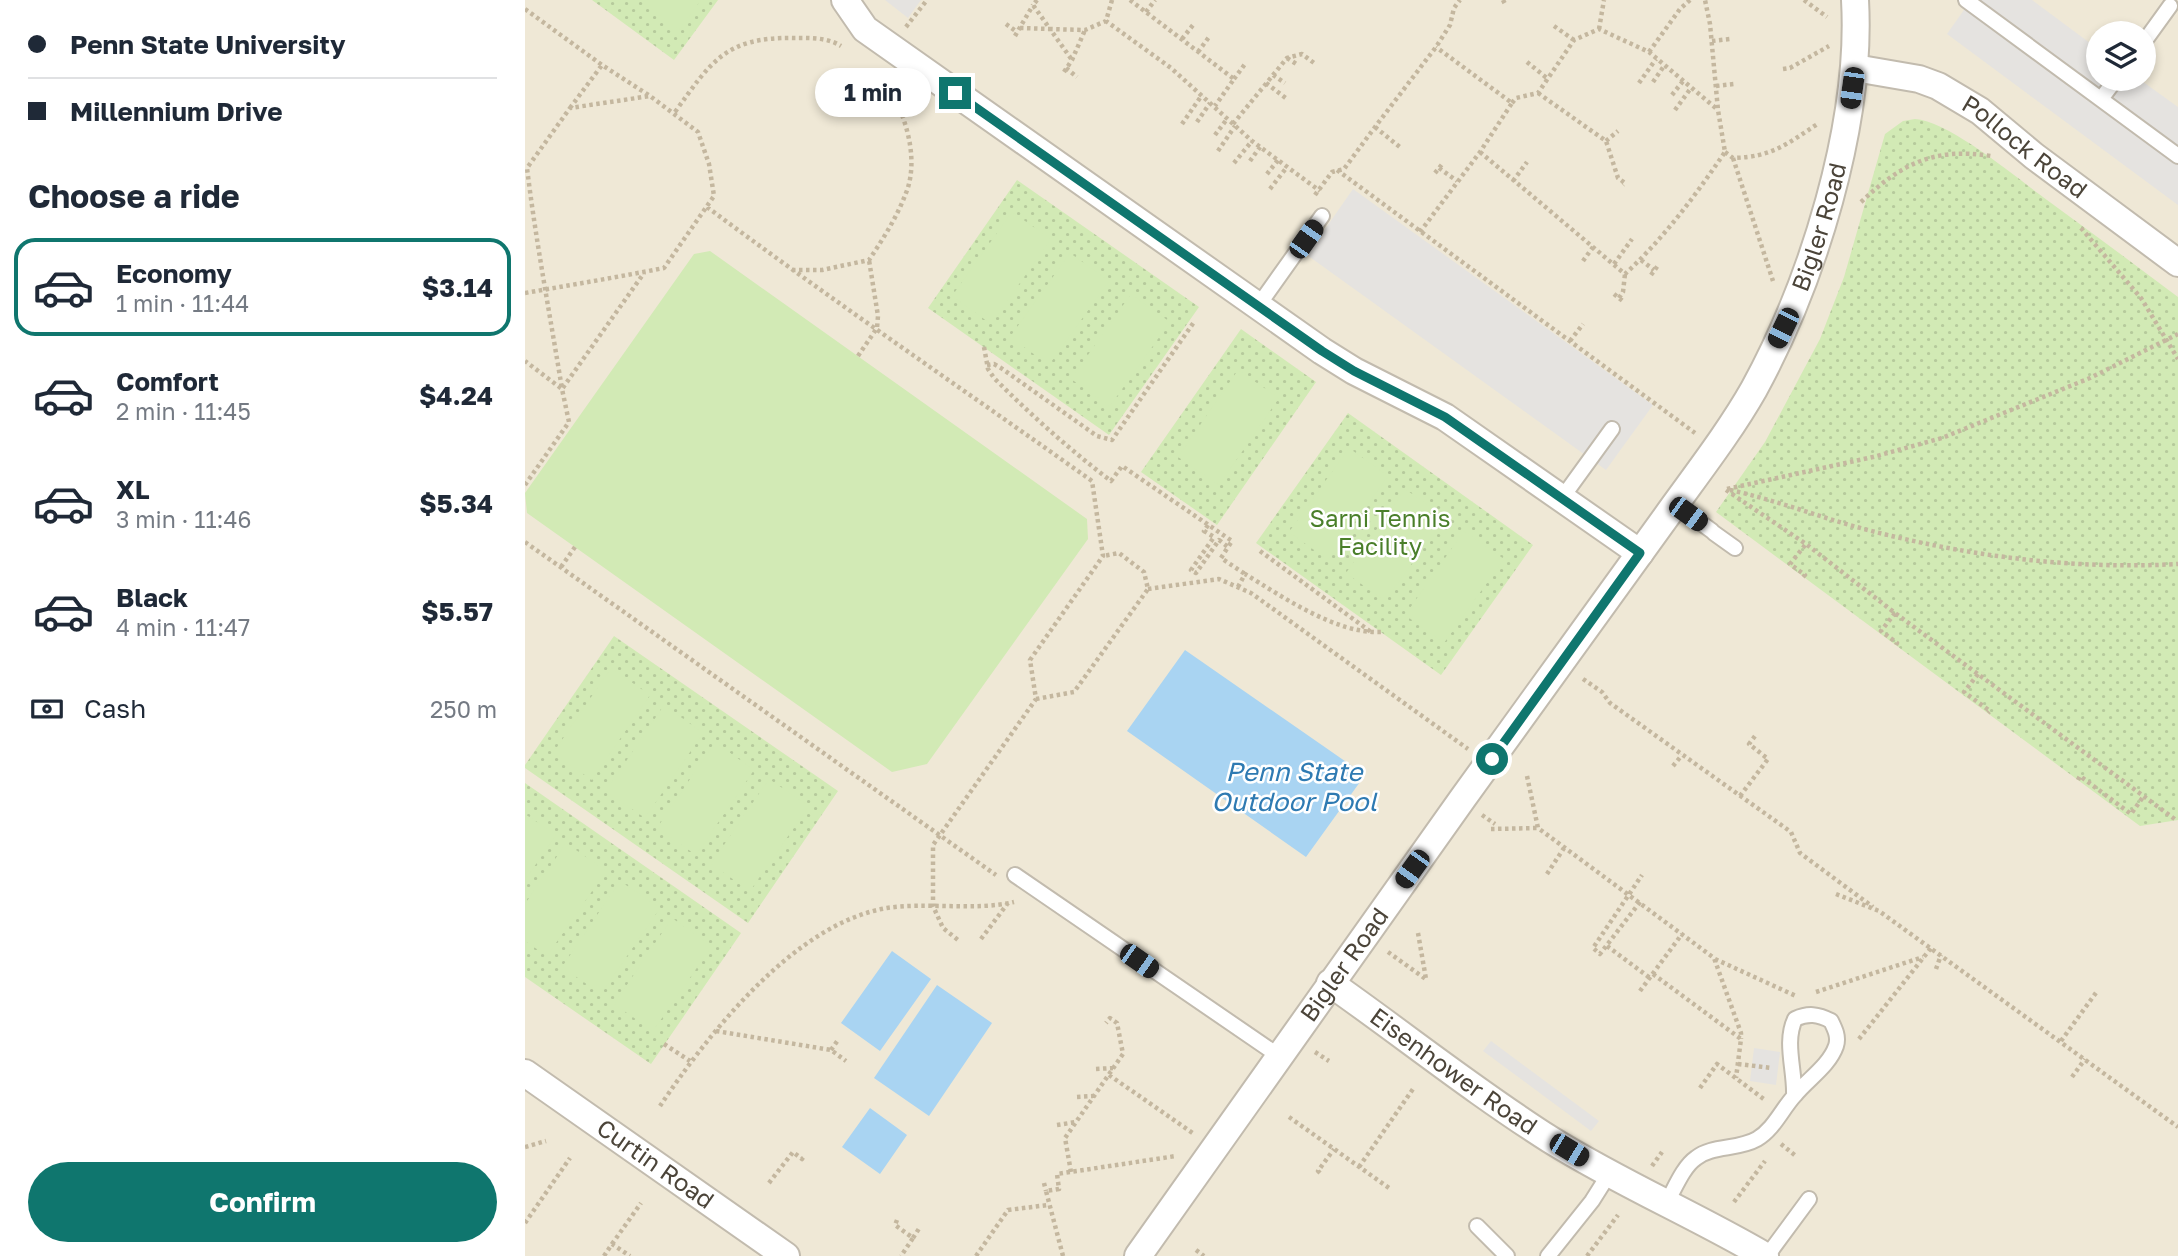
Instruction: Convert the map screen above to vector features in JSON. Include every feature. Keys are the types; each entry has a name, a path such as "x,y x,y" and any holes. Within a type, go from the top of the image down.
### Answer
{"street":[{"path":"845,0 865,29 1258,306 1354,371 1445,417 1640,553"},
{"name":"Bigler Road","path":"1138,1256 1330,983 1675,504 1753,390 1783,328 1808,266 1836,171 1855,68 1855,0"},
{"name":"Pollock Road","path":"1855,68 1919,79 1938,86 1980,111 2034,156 2178,262"},
{"name":"Eisenhower Road","path":"1330,983 1549,1138 1609,1174 1766,1256"},
{"name":"Curtin Road","path":"525,1073 786,1256"}],"lane":[{"path":"1966,0 2178,156"},
{"path":"2156,25 2170,6"},
{"path":"2101,99 2107,91"},
{"path":"1258,306 1322,216"},
{"path":"1562,498 1612,429"},
{"path":"1675,504 1735,548"},
{"path":"1015,875 1038,896 1279,1056"},
{"path":"1667,1202 1694,1158 1758,1139 1794,1095 1819,1071 1835,1049 1838,1039 1831,1021 1823,1017 1803,1015 1795,1019 1791,1028 1789,1040 1794,1071 1794,1095"},
{"path":"1548,1256 1592,1201 1609,1174"},
{"path":"1766,1256 1809,1199"},
{"path":"1477,1226 1507,1256"}],"path":[{"path":"1106,21 1112,0"},
{"path":"1130,0 1157,17 1173,33 1234,79"},
{"path":"1146,12 1156,0"},
{"path":"1460,0 1454,8 1450,25 1436,47 1344,169 1334,171 1698,436"},
{"path":"1599,29 1604,0"},
{"path":"1649,52 1688,2 1680,0"},
{"path":"1706,0 1725,152 1733,158 1776,289"},
{"path":"1804,0 1831,19"},
{"path":"1017,32 1035,3 1072,60"},
{"path":"525,9 602,65 675,112 698,132 709,164 714,196 664,268 525,293"},
{"path":"1006,24 1017,32 1085,30 1106,21"},
{"path":"1106,21 1171,68 1252,141 1319,190 1322,216"},
{"path":"1182,39 1193,25"},
{"path":"1554,26 1574,40"},
{"path":"1173,33 1177,27"},
{"path":"1420,232 1480,152 1516,98 1538,93 1574,40 1599,29 1649,52 1718,110"},
{"path":"1077,76 1065,70 1085,30"},
{"path":"1198,52 1209,37"},
{"path":"675,112 706,69 739,44 796,38 835,42 844,48"},
{"path":"1712,41 1730,39"},
{"path":"1783,69 1790,68 1830,45"},
{"path":"1436,47 1512,103"},
{"path":"1713,52 1721,51"},
{"path":"1207,58 1211,52"},
{"path":"1217,151 1287,58 1301,54 1314,63"},
{"path":"1287,58 1298,65"},
{"path":"1639,83 1656,59"},
{"path":"1527,62 1548,79"},
{"path":"1197,122 1245,64"},
{"path":"525,485 569,422 527,168 602,65"},
{"path":"1225,72 1229,66"},
{"path":"1653,82 1664,66"},
{"path":"857,356 877,328 878,316 869,260 907,192 910,162 906,125 900,110 883,80 870,67"},
{"path":"1273,75 1285,83"},
{"path":"1715,76 1723,75"},
{"path":"1672,95 1682,81"},
{"path":"1266,83 1287,99"},
{"path":"1716,86 1734,84"},
{"path":"1675,110 1691,88"},
{"path":"1538,93 1606,141 1618,178 1625,183 1623,185"},
{"path":"1182,124 1202,95"},
{"path":"570,108 650,96"},
{"path":"1215,135 1228,119"},
{"path":"1733,158 1757,157 1779,149 1823,121"},
{"path":"1375,127 1401,148"},
{"path":"1606,141 1618,131"},
{"path":"1234,163 1252,141"},
{"path":"1250,160 1260,147"},
{"path":"1480,152 1625,274"},
{"path":"1624,302 1616,296 1623,292 1625,274 1681,215 1725,152"},
{"path":"1861,202 1890,177 1918,161 1942,153 1965,152 1999,157"},
{"path":"1267,174 1278,160"},
{"path":"1513,181 1527,162"},
{"path":"1435,173 1441,165 1457,181"},
{"path":"1270,189 1287,166"},
{"path":"525,197 529,190"},
{"path":"707,207 1092,481 1103,556 1030,660 1036,699 933,845 933,906 943,928 958,940"},
{"path":"2072,219 2141,298 2178,359"},
{"path":"1613,264 1632,239"},
{"path":"1583,261 1593,247"},
{"path":"792,270 822,270 869,260"},
{"path":"1641,260 1652,272 1659,264"},
{"path":"562,389 644,272"},
{"path":"987,365 994,364 1001,368 1097,436 1112,440 1194,321"},
{"path":"1570,341 1583,324"},
{"path":"1726,489 1873,457 1943,438 2090,378 2178,334"},
{"path":"984,347 987,365 994,378 1028,411 1111,481 1122,466 1232,541 1221,558 1245,575 1328,620 1350,628 1381,632"},
{"path":"525,361 562,389"},
{"path":"1726,489 1806,544 2176,821"},
{"path":"1726,489 1765,497 1864,529 1969,552 2088,565 2178,564"},
{"path":"1208,525 1204,531 1214,537 1191,570 1196,573 1219,540 1228,547"},
{"path":"525,542 940,836 1038,896"},
{"path":"1804,577 1805,575 1790,564 1806,544"},
{"path":"561,566 575,547"},
{"path":"1260,551 1372,632"},
{"path":"1103,556 1119,554 1144,572 1148,589"},
{"path":"1238,587 1245,575"},
{"path":"1036,699 1074,692 1148,589 1219,579 1251,593 1469,750"},
{"path":"1895,613 1881,631 1897,643 1896,645"},
{"path":"1977,674 1964,692 1990,711 1988,713"},
{"path":"1576,675 1602,692 1610,703 1790,832 1798,855 2178,1127"},
{"path":"1740,796 1768,759 1749,744 1755,736"},
{"path":"1673,766 1682,755"},
{"path":"1527,776 1538,828"},
{"path":"2078,780 2080,776 2130,814 2143,797"},
{"path":"1491,829 1538,828 1714,958 1797,996"},
{"path":"1547,874 1564,848"},
{"path":"1640,902 1600,954 1594,952 1593,948 1642,875"},
{"path":"1836,894 1879,911"},
{"path":"660,1106 690,1061 749,993 828,930 867,912 891,908 1007,903 1038,896"},
{"path":"981,939 1007,903"},
{"path":"1400,960 1427,980 1418,933"},
{"path":"1640,991 1682,934"},
{"path":"1607,946 1741,1038"},
{"path":"1856,1042 1930,948"},
{"path":"1936,969 1941,955"},
{"path":"1812,993 1923,957"},
{"path":"1714,958 1741,1038 1736,1078"},
{"path":"2061,1041 2098,990"},
{"path":"1071,1172 1065,1138 1123,1054 1118,1041 1117,1023 1110,1018 1106,1023"},
{"path":"715,1031 831,1050 846,1062"},
{"path":"831,1050 838,1040"},
{"path":"664,1044 690,1061"},
{"path":"1308,1048 1329,1061"},
{"path":"2072,1077 2085,1059"},
{"path":"1700,1088 1717,1064 1768,1101 1762,1110"},
{"path":"1738,1064 1752,1066"},
{"path":"1096,1069 1114,1068"},
{"path":"1109,1074 1195,1134"},
{"path":"1359,1167 1413,1090"},
{"path":"1077,1097 1095,1095"},
{"path":"1289,1117 1389,1188"},
{"path":"1057,1125 1076,1122"},
{"path":"525,1147 546,1141"},
{"path":"1780,1143 1797,1157"},
{"path":"1320,1173 1318,1171 1334,1149"},
{"path":"769,1184 793,1152 802,1159 805,1155"},
{"path":"1648,1172 1663,1152"},
{"path":"1734,1202 1770,1153"},
{"path":"1046,1191 1059,1189 1057,1174 1179,1156"},
{"path":"525,1223 571,1157"},
{"path":"1044,1183 1063,1256"},
{"path":"604,1256 641,1203"},
{"path":"976,1256 1007,1210 1048,1205"},
{"path":"1587,1256 1618,1215"},
{"path":"897,1220 895,1225 913,1238"},
{"path":"901,1256 920,1230"},
{"path":"612,1244 630,1256"},
{"path":"1196,1250 1204,1256"}],"shaded area":[{"path":"525,0 2178,0 2178,1256 525,1256"},
{"path":"885,0 921,0 908,18"},
{"path":"1971,0 2032,0 2086,40 2086,91 2156,91 2178,107 2178,205 1947,34"},
{"path":"1353,189 1653,405 1606,470 1307,255"},
{"path":"1491,1041 1599,1121 1591,1131 1483,1051"},
{"path":"1754,1048 1780,1052 1776,1085 1750,1081"}],"green space":[{"path":"592,0 718,0 674,60"},
{"path":"639,0 701,0 679,30"},
{"path":"1915,119 1946,129 1982,152 2178,297 2178,820 2140,826 1716,512 1765,442 1820,339 1844,277 1885,134 1903,121"},
{"path":"1017,180 1199,307 1109,435 928,308"},
{"path":"1012,212 1051,239 991,324 952,296"},
{"path":"710,251 1087,519 1088,539 927,764 892,772 527,513 525,493 694,254"},
{"path":"1070,253 1109,281 1049,365 1010,337"},
{"path":"1131,294 1170,322 1110,406 1071,379"},
{"name":"Sarni Tennis Facility","path":"1241,329 1316,382 1217,525 1141,472"},
{"path":"1238,370 1279,398 1219,485 1178,457"},
{"name":"Sarni Tennis Facility","path":"1348,413 1533,545 1441,675 1256,543"},
{"path":"1349,448 1388,476 1328,560 1289,532"},
{"path":"1405,489 1445,517 1385,601 1346,573"},
{"path":"1464,531 1504,559 1444,643 1405,615"},
{"path":"614,636 838,791 748,923 525,768"},
{"path":"611,668 650,695 592,780 553,753"},
{"path":"664,705 703,733 645,818 606,791"},
{"path":"715,742 754,770 696,855 657,828"},
{"path":"769,779 809,806 750,891 711,864"},
{"path":"525,783 741,933 651,1064 525,977"},
{"path":"525,814 556,835 525,880"},
{"path":"566,843 606,871 547,956 525,941 525,904"},
{"path":"620,881 660,908 601,994 562,967"},
{"path":"672,918 712,946 653,1031 614,1004"}],"water":[{"name":"Penn State Outdoor Pool","path":"1185,650 1365,775 1306,857 1127,731"},
{"path":"892,951 931,979 880,1051 841,1023"},
{"path":"937,985 992,1023 929,1116 874,1078"},
{"path":"870,1108 907,1135 880,1174 842,1147"}],"route":[{"path":"955,93 1322,351 1354,371 1445,417 1640,553 1492,759"}]}
